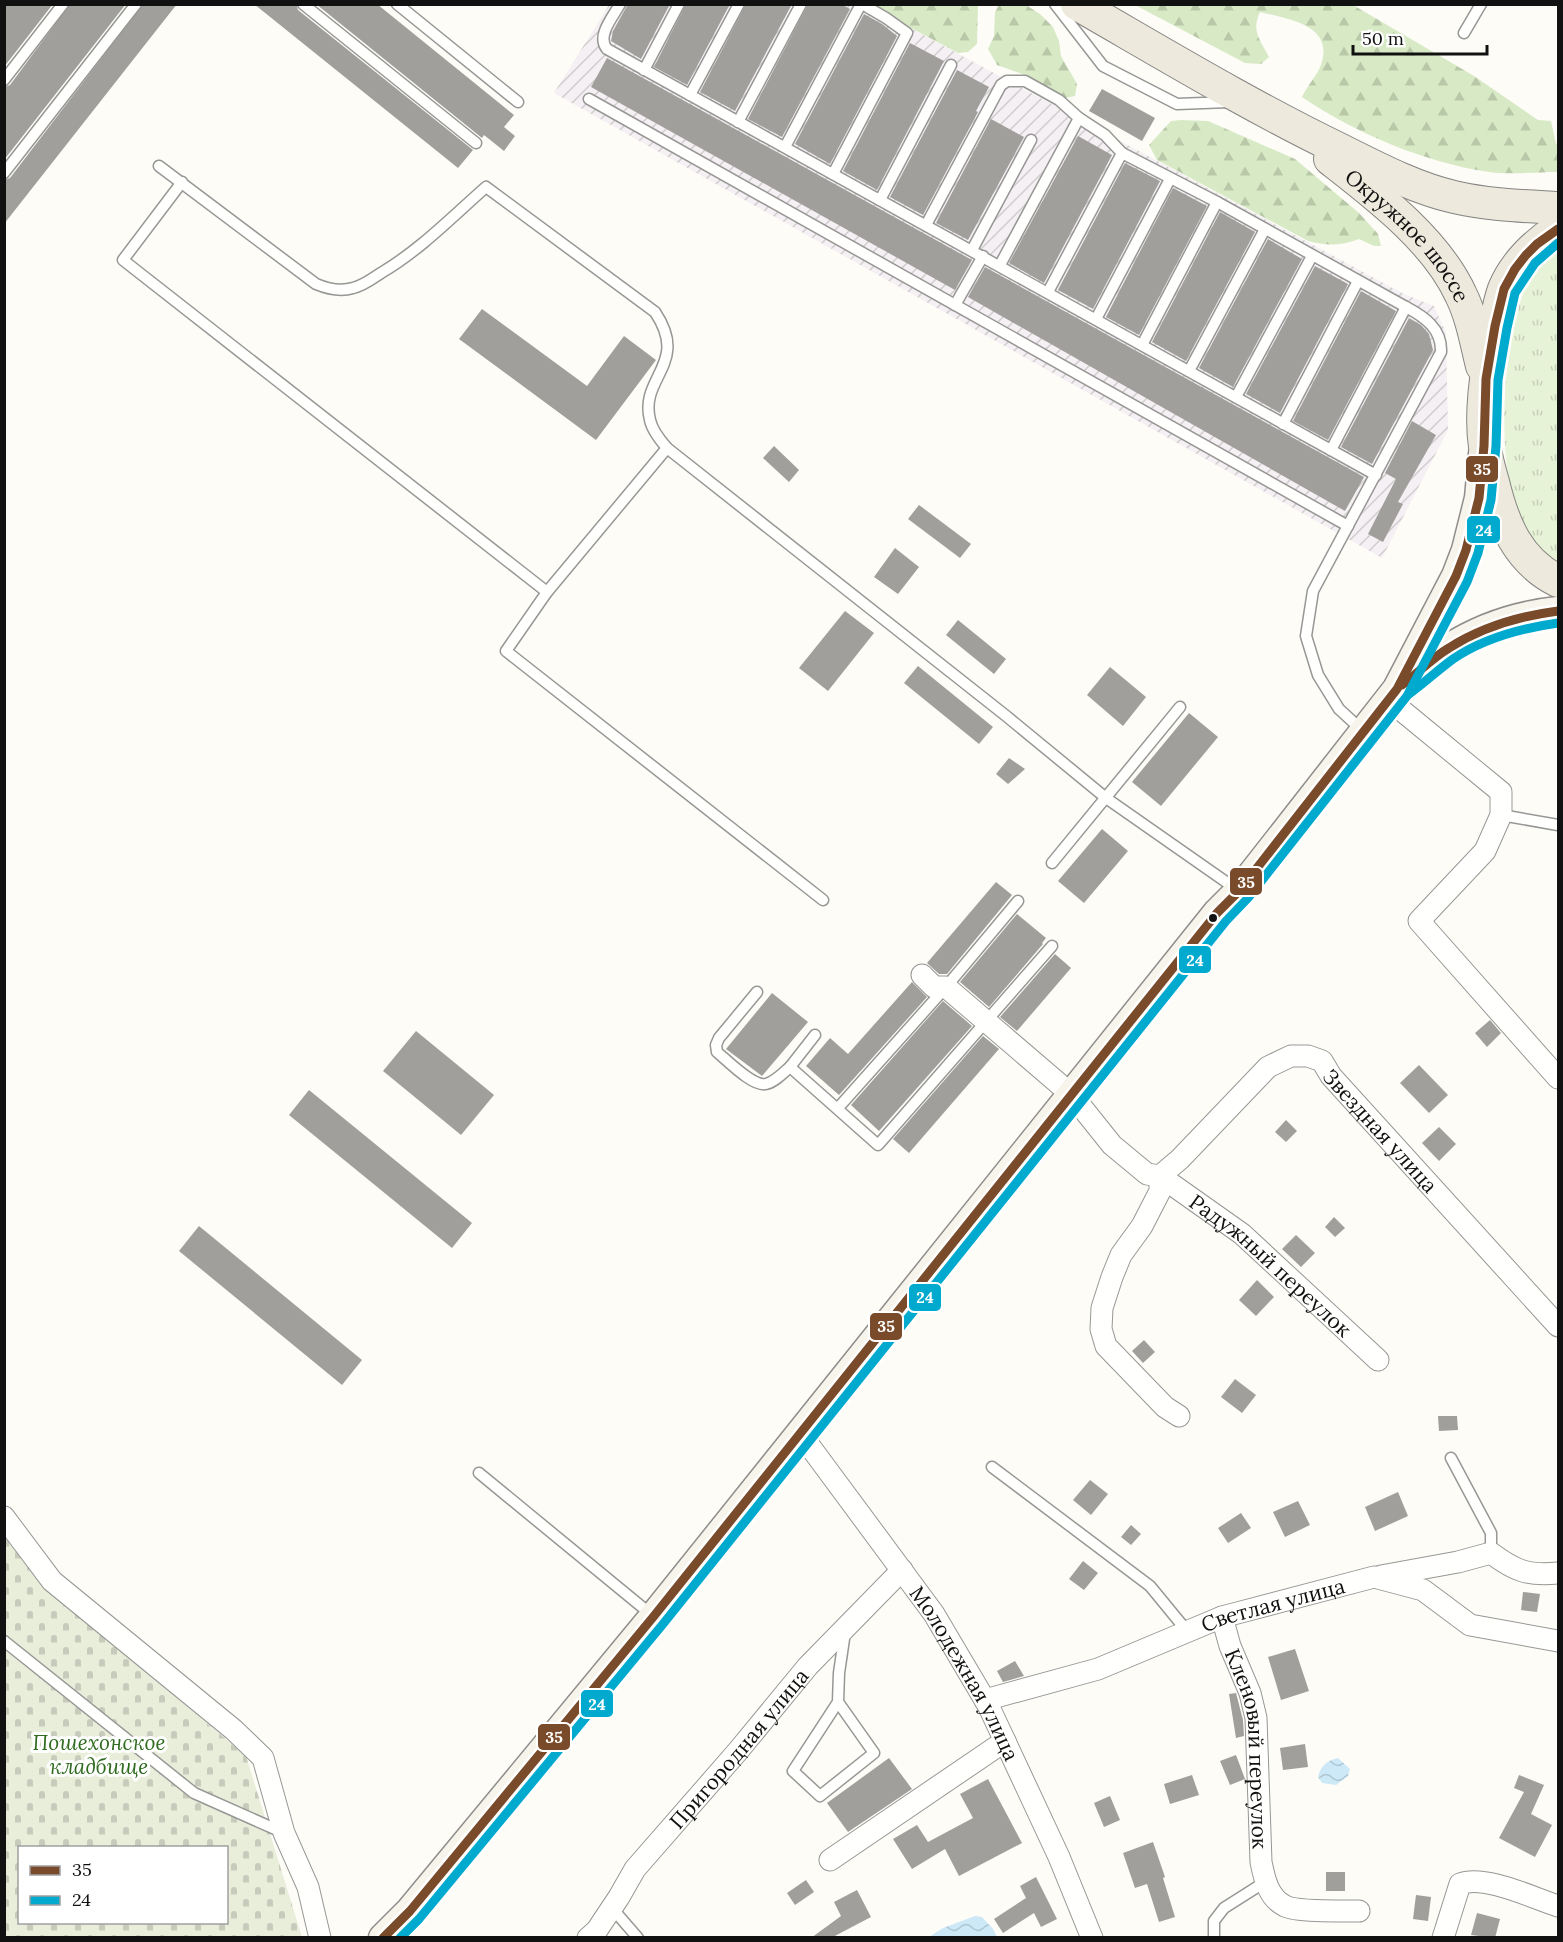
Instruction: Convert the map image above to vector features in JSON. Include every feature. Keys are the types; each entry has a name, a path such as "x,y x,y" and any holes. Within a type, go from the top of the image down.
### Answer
{"main road":[{"name":"Окружное шоссе","path":"1077,4 1284,123 1375,167 1453,197 1485,203 1558,208"},
{"name":"Окружное шоссе","path":"1284,123 1384,202 1438,258 1461,295 1471,321 1486,379"},
{"name":"Окружное шоссе","path":"1558,229 1526,255 1504,289 1486,379 1484,446 1501,514 1514,541 1532,563 1558,581"}],"street":[{"path":"383,1938 410,1911 654,1616 1217,913 1239,891 1393,695 1456,576 1466,550 1479,498 1484,446"},
{"path":"1393,695 1448,648 1471,636 1518,617 1558,611"},
{"path":"1393,695 1501,792 1501,815 1485,851 1419,921 1558,1078"},
{"name":"Радужный переулок","path":"921,975 934,987 946,987 1072,1095 1112,1144 1147,1174 1160,1176 1242,1234 1378,1360"},
{"name":"Звездная улица","path":"1160,1176 1180,1160 1268,1066 1291,1056 1308,1056 1322,1061 1331,1076 1558,1326"},
{"path":"1160,1176 1160,1191 1142,1226 1120,1255 1102,1308 1101,1329 1106,1346 1165,1407 1179,1416"},
{"name":"Молодежная улица","path":"800,1433 934,1614 985,1700 1059,1857 1092,1938"},
{"path":"4,1517 52,1581 234,1730 263,1758 284,1833 308,1887 320,1938"},
{"path":"1374,1577 1458,1563 1491,1553 1511,1567 1538,1575 1558,1573"},
{"name":"Пригородная улица","path":"588,1938 597,1930 612,1908 635,1869 738,1751 808,1666 902,1570"},
{"name":"Светлая улица","path":"985,1700 1098,1669 1222,1617 1374,1577 1423,1590 1470,1625 1558,1641"},
{"name":"Кленовый переулок","path":"1222,1617 1230,1646 1250,1693 1256,1718 1261,1862 1265,1882"},
{"path":"830,1860 1005,1741"},
{"path":"1443,1938 1455,1892 1460,1884 1468,1880 1498,1886 1558,1906"},
{"path":"1265,1882 1274,1897 1285,1906 1359,1911"}],"lane":[{"path":"4,80 63,4"},
{"path":"4,173 136,4"},
{"path":"303,4 476,143"},
{"path":"397,4 518,102"},
{"path":"620,4 602,36 603,45 607,49 1376,475"},
{"path":"644,70 679,4"},
{"path":"690,95 739,4"},
{"path":"738,122 801,4"},
{"path":"785,147 861,4 886,18 907,33 833,174"},
{"path":"1055,4 1103,66 1177,104 1245,101"},
{"path":"1464,33 1481,4"},
{"path":"880,200 951,65"},
{"path":"926,225 1001,85 1007,81 1025,81 1059,100 1079,118 1105,135 1122,153 1217,202 1424,317 1436,329 1442,343 1441,352 1313,591 1306,636 1318,675 1339,709 1364,732"},
{"path":"589,99 1348,526"},
{"path":"1000,265 1079,118"},
{"path":"972,250 1031,140"},
{"path":"1048,292 1122,153"},
{"path":"159,166 316,284 328,289 340,290 352,289 364,284 402,261 486,187 655,312 666,333 668,349 665,365 649,398 649,408 654,430 667,448 1005,715 1106,798 1239,891"},
{"path":"1096,319 1170,179"},
{"path":"182,182 123,260 547,592"},
{"path":"1142,345 1217,202"},
{"path":"1189,371 1265,229"},
{"path":"955,305 983,256"},
{"path":"1236,397 1312,256"},
{"path":"1284,424 1358,281"},
{"path":"1331,450 1406,307"},
{"path":"667,448 547,592 506,651 823,900"},
{"path":"1052,863 1180,707"},
{"path":"1501,815 1558,825"},
{"path":"838,1108 946,987 1018,901"},
{"path":"789,1067 878,1145 1052,946"},
{"path":"757,992 719,1038 716,1045 717,1053 756,1084 766,1084 776,1079 815,1035"},
{"path":"1451,1458 1491,1533 1491,1553"},
{"path":"992,1467 1150,1586 1187,1631"},
{"path":"479,1473 654,1616"},
{"path":"838,1702 873,1753 820,1796 793,1771 838,1702 839,1673 846,1626"},
{"path":"4,1641 194,1792 284,1833"},
{"path":"1214,1938 1214,1921 1224,1908 1265,1882"},
{"path":"612,1908 638,1938"}],"shaded area":[{"path":"609,5 868,5 1404,294 1434,306 1446,333 1448,430 1382,558 554,93"}],"green space":[{"path":"868,5 978,5 977,44 968,52 958,53"},
{"path":"999,5 1026,5 1040,14 1053,27 1059,41 1061,56 1077,84 1075,96 1065,98 1028,76 997,65 988,49 994,36 995,12"},
{"path":"1135,5 1353,5 1474,76 1538,120 1551,121 1556,144 1558,143 1558,172 1498,173 1465,168 1392,145 1345,123 1302,97 1321,65 1324,52 1315,32 1295,21 1260,12 1256,25 1257,30 1269,57 1261,64 1245,63"},
{"path":"1171,121 1208,121 1295,159 1359,213 1378,234 1381,246 1374,246 1359,239 1334,245 1308,241 1157,160 1149,145"},
{"path":"1558,248 1558,564 1527,533 1512,496 1507,468 1505,403 1511,338 1518,309 1532,275"},
{"name":"Пошехонское кладбище","path":"4,1535 44,1587 246,1756 302,1937 5,1937"}],"water":[{"path":"1338,1758 1350,1769 1348,1776 1336,1785 1322,1783 1318,1777 1322,1767 1327,1762"},
{"path":"975,1916 982,1917 997,1937 929,1937 943,1928"}],"building":[{"path":"4,4 53,4 4,67"},
{"path":"70,4 126,4 4,160 4,87 10,85"},
{"path":"143,4 177,4 4,224 4,180 10,178"},
{"path":"254,4 296,4 298,10 473,150 458,168"},
{"path":"316,4 377,4 514,115 504,127 515,136 504,151 484,135 482,138"},
{"path":"628,4 670,4 641,59 611,41 613,31"},
{"path":"686,4 730,4 687,85 654,67"},
{"path":"746,4 792,4 735,111 700,92"},
{"path":"808,4 841,4 850,9 782,137 748,119"},
{"path":"864,14 897,36 830,164 795,144"},
{"path":"910,43 944,61 877,190 843,171"},
{"path":"607,58 972,260 955,290 591,87"},
{"path":"957,70 989,87 923,215 890,197"},
{"path":"1102,89 1155,118 1142,141 1089,111"},
{"path":"991,119 1024,137 968,240 936,223"},
{"path":"1078,136 1112,155 1044,283 1009,263"},
{"path":"1125,163 1160,181 1093,309 1058,290"},
{"path":"1173,188 1207,206 1139,335 1106,317"},
{"path":"1220,212 1255,232 1186,361 1152,342"},
{"path":"1268,239 1302,259 1233,387 1199,368"},
{"path":"1315,266 1348,284 1280,413 1246,394"},
{"path":"985,267 1364,477 1345,511 968,297"},
{"path":"1361,291 1396,311 1328,440 1293,421"},
{"path":"482,309 587,386 624,336 656,360 596,440 459,339"},
{"path":"1409,318 1421,325 1429,334 1433,350 1372,464 1341,447"},
{"path":"1412,421 1436,435 1398,502 1403,504 1383,542 1368,534 1396,479 1385,473"},
{"path":"774,446 799,470 789,482 763,458"},
{"path":"919,505 971,544 960,558 908,519"},
{"path":"895,548 919,567 898,594 874,577"},
{"path":"845,611 874,633 828,691 799,668"},
{"path":"958,620 1006,659 994,674 946,635"},
{"path":"918,666 993,727 979,744 904,683"},
{"path":"1110,667 1146,697 1123,726 1087,695"},
{"path":"1189,713 1218,737 1161,806 1132,782"},
{"path":"1009,758 1025,769 1008,784 996,774"},
{"path":"1102,829 1128,851 1084,903 1058,881"},
{"path":"996,882 1012,895 947,974 939,974 927,963"},
{"path":"1017,914 1046,938 989,1007 960,982"},
{"path":"1055,954 1071,968 1017,1031 1000,1017"},
{"path":"912,982 927,997 839,1095 806,1066 830,1038 848,1054"},
{"path":"772,993 808,1022 762,1076 726,1049"},
{"path":"943,1001 972,1026 879,1131 851,1105"},
{"path":"1490,1020 1501,1033 1487,1047 1475,1033"},
{"path":"416,1031 494,1095 461,1135 383,1071"},
{"path":"983,1036 999,1049 909,1153 893,1139"},
{"path":"1419,1065 1448,1095 1429,1113 1400,1083"},
{"path":"309,1090 472,1223 452,1248 289,1115"},
{"path":"1286,1120 1297,1131 1286,1142 1275,1132"},
{"path":"1439,1127 1456,1144 1439,1161 1422,1143"},
{"path":"1334,1217 1345,1228 1335,1237 1325,1227"},
{"path":"199,1226 362,1360 342,1385 179,1251"},
{"path":"1296,1235 1315,1253 1301,1267 1282,1249"},
{"path":"1257,1280 1274,1297 1256,1316 1239,1300"},
{"path":"1144,1340 1155,1352 1143,1363 1132,1351"},
{"path":"1235,1379 1256,1395 1242,1413 1221,1397"},
{"path":"1438,1416 1457,1416 1458,1430 1439,1431"},
{"path":"1090,1480 1108,1494 1091,1515 1073,1500"},
{"path":"1398,1492 1408,1516 1375,1531 1365,1507"},
{"path":"1298,1501 1310,1525 1285,1537 1273,1512"},
{"path":"1241,1513 1251,1528 1228,1543 1218,1528"},
{"path":"1131,1525 1141,1534 1131,1545 1121,1537"},
{"path":"1083,1561 1098,1573 1084,1590 1069,1579"},
{"path":"1523,1592 1540,1594 1537,1612 1521,1610"},
{"path":"1295,1649 1309,1691 1281,1700 1268,1657"},
{"path":"1015,1661 1024,1676 1003,1682 997,1671"},
{"path":"1236,1693 1243,1720 1244,1736 1236,1738 1229,1694"},
{"path":"1305,1744 1308,1767 1283,1770 1280,1748"},
{"path":"1236,1755 1245,1779 1230,1785 1220,1761"},
{"path":"889,1758 912,1789 848,1832 827,1803"},
{"path":"1192,1775 1199,1795 1170,1804 1164,1784"},
{"path":"1519,1775 1544,1785 1531,1814 1552,1825 1535,1857 1499,1838 1524,1792 1514,1788"},
{"path":"988,1779 1022,1843 959,1876 945,1849 912,1869 893,1839 917,1825 928,1842 973,1818 960,1794"},
{"path":"1110,1796 1120,1820 1104,1827 1094,1803"},
{"path":"1153,1842 1175,1917 1159,1922 1147,1884 1135,1888 1123,1853"},
{"path":"1326,1872 1345,1872 1345,1891 1326,1891"},
{"path":"1036,1877 1057,1919 1041,1927 1034,1913 1003,1933 994,1919 1026,1898 1020,1886"},
{"path":"806,1880 814,1892 795,1905 787,1893"},
{"path":"857,1890 871,1917 831,1938 811,1938 841,1916 834,1902"},
{"path":"1416,1895 1431,1897 1428,1921 1413,1919"},
{"path":"1477,1913 1500,1919 1495,1938 1471,1935"}],"transit line":[{"name":"35","path":"383,1938 410,1911 654,1616 1217,913 1239,891 1397,689 1456,576 1466,550 1479,498 1484,446 1486,379 1504,289 1526,255 1558,229"},
{"name":"24","path":"400,1938 419,1919 663,1624 1226,921 1248,898 1407,696 1467,582 1478,553 1491,500 1496,446 1498,380 1515,293 1535,263 1558,243"},
{"name":"35","path":"1402,685 1443,652 1475,634 1516,619 1558,611"},
{"name":"24","path":"1409,694 1453,659 1477,645 1517,631 1558,623"}]}
